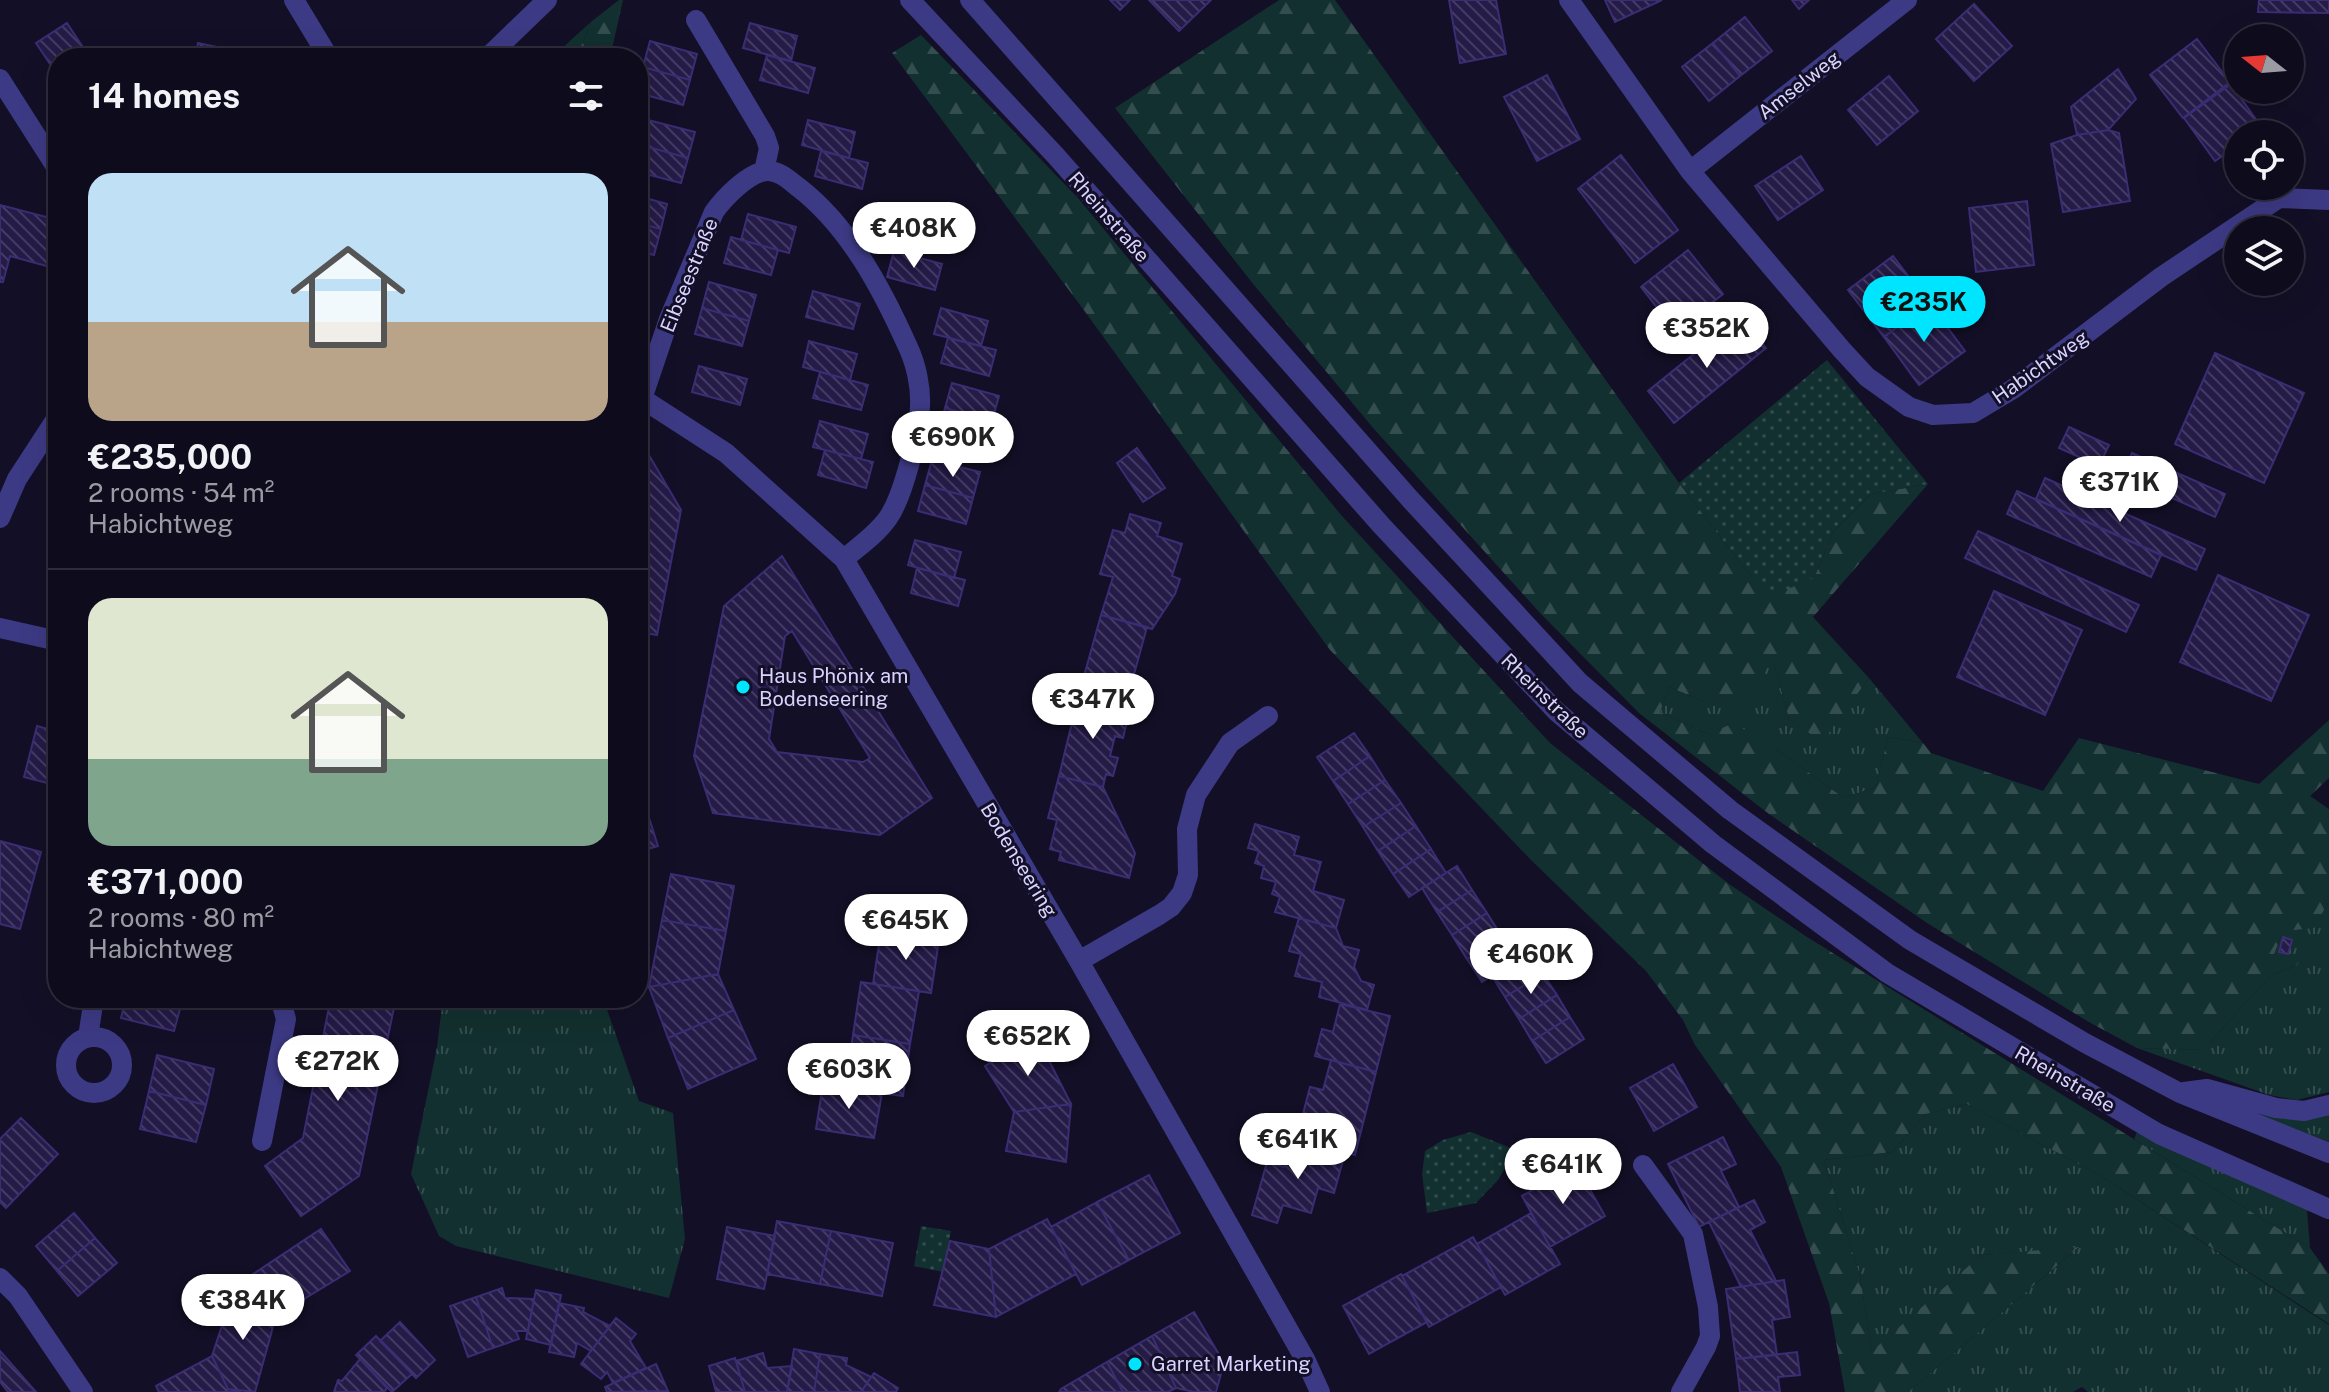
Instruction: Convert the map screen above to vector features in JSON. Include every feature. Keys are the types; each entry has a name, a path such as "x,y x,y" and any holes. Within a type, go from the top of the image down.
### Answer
{"street":[{"path":"294,0 323,48"},
{"path":"497,48 547,0"},
{"name":"Rheinstraße","path":"910,0 1056,156 1381,525 1556,711 1713,844 1887,973 2159,1134 2329,1209"},
{"name":"Rheinstraße","path":"970,0 1410,499 1580,683 1730,810 1910,940 2085,1043 2180,1093 2329,1153"},
{"name":"Habichtweg","path":"1569,0 1690,171 1867,377 1909,407 1933,415 1973,413 2013,389 2161,277 2279,198 2329,200"},
{"name":"Amselweg","path":"1690,171 1907,0"},
{"path":"696,20 765,136 769,157 764,171 786,177 826,210 843,230 910,349 920,388 918,426 894,508 876,531 844,559"},
{"path":"0,79 48,154"},
{"name":"Eibseestraße","path":"648,375 714,212 721,202 764,171"},
{"name":"Bodenseering","path":"648,402 726,453 844,559 1079,961 1306,1361 1320,1392"},
{"path":"0,518 17,479 48,431"},
{"path":"0,628 48,639"},
{"path":"1079,961 1159,915 1171,907 1182,893 1188,875 1187,829 1196,795 1230,743 1268,716"},
{"path":"88,1037 92,1008"},
{"path":"262,1141 286,1019 283,1008"},
{"path":"2180,1093 2207,1089 2276,1108 2304,1111 2329,1105"},
{"path":"1643,1165 1693,1234 1708,1307 1710,1336 1681,1392"},
{"path":"0,1278 18,1296 83,1392"}],"green space":[{"path":"623,0 612,48 580,48 592,21"},
{"path":"1279,0 1335,0 1679,483 1753,579 1814,578 1833,532 1871,494 1928,484 1813,617 1869,678 1822,742 1789,719 1773,660 1742,703 1703,701 1669,687 1660,712 1708,734 1734,723 1844,798 1876,787 1888,737 1923,743 1931,753 2043,791 2079,738 2259,784 2329,720 2329,778 2310,796 2329,809 2329,901 2314,928 2283,931 2274,955 2302,958 2296,966 2271,975 2203,1050 2137,1048 1927,923 1769,814 1639,713 1540,613 1374,429 1254,285 1115,108"},
{"path":"592,21 580,48 562,48"},
{"path":"921,35 1078,198 1342,516 1550,743 1729,884 1807,937 2310,1248 2329,1274 2329,1324 2101,1176 1967,1104 1926,1114 1892,1152 1824,1160 1860,1276 1872,1351 1981,1255 2079,1247 1908,1392 1845,1392 1829,1303 1781,1167 1695,1045 1683,1020 1646,971 1533,862 1330,650 1086,313 892,53"},
{"path":"1827,360 1928,484 1871,494 1833,532 1814,578 1776,594 1753,579 1679,483"},
{"path":"1773,659 1789,719 1822,741 1869,678 1923,743 1888,737 1876,787 1844,798 1776,749 1708,734 1660,712 1669,687 1703,701"},
{"path":"2329,901 2329,1092 2297,1100 2269,1095 2137,1048 2203,1050 2271,975 2296,966 2274,956 2283,930 2314,927"},
{"path":"442,1008 606,1008 639,1101 673,1113 685,1239 669,1298 456,1246 439,1236 411,1174 437,1047"},
{"path":"1967,1104 2101,1176 2329,1325 2329,1392 2088,1392 2082,1387 2073,1392 1908,1392 2078,1248 1981,1255 1872,1352 1860,1276 1824,1160 1892,1152 1926,1114"},
{"path":"2251,1112 2290,1119 2329,1114 2329,1142"},
{"path":"1471,1132 1516,1150 1498,1180 1476,1203 1427,1213 1422,1174 1425,1151 1443,1140"},
{"path":"2137,1132 2307,1210 2310,1248 2134,1139"},
{"path":"921,1226 951,1231 943,1272 914,1266"}],"building":[{"path":"1110,0 1130,0 1120,10"},
{"path":"1149,0 1211,0 1179,31"},
{"path":"1449,0 1496,0 1506,54 1460,63"},
{"path":"1605,0 1662,0 1615,22"},
{"path":"1792,0 1809,0 1799,9"},
{"path":"2259,0 2329,0 2329,13 2258,12"},
{"path":"1974,4 2012,46 1974,81 1936,39"},
{"path":"1745,17 1772,51 1740,76 1713,43"},
{"path":"67,23 83,48 48,48 48,61 36,43"},
{"path":"750,23 797,36 791,61 743,48"},
{"path":"2197,39 2224,74 2224,87 2183,118 2150,75"},
{"path":"650,41 697,54 690,80 648,68"},
{"path":"198,43 222,48 197,48"},
{"path":"1713,43 1740,76 1709,101 1682,67"},
{"path":"767,55 815,68 808,93 760,80"},
{"path":"648,68 690,80 683,105 648,96"},
{"path":"2118,69 2136,99 2108,130 2077,135 2071,107"},
{"path":"1547,75 1580,139 1537,161 1504,97"},
{"path":"1889,76 1918,111 1877,145 1848,110"},
{"path":"2224,89 2224,104 2245,104 2256,120 2224,120 2224,155 2215,161 2184,118"},
{"path":"648,120 695,132 688,158 648,147"},
{"path":"808,120 855,132 849,158 802,145"},
{"path":"2108,130 2119,133 2130,201 2063,212 2051,144 2077,135"},
{"path":"648,147 688,158 681,183 648,175"},
{"path":"821,151 868,163 862,189 815,176"},
{"path":"1621,155 1678,230 1635,263 1578,189"},
{"path":"1801,156 1823,190 1778,220 1755,186"},
{"path":"648,199 667,204 661,229 648,226"},
{"path":"2027,201 2034,265 1976,272 1969,208"},
{"path":"0,205 48,217 48,266 10,256 3,282 0,282"},
{"path":"748,214 796,227 789,253 741,240"},
{"path":"879,220 926,233 919,258 872,246"},
{"path":"648,226 661,229 654,255 648,254"},
{"path":"731,237 778,250 771,275 724,263"},
{"path":"1688,250 1723,294 1700,312 1718,335 1705,345 1687,323 1676,332 1641,287"},
{"path":"894,251 942,264 935,290 887,277"},
{"path":"1893,256 1929,303 1884,337 1848,290"},
{"path":"709,282 756,295 749,321 702,308"},
{"path":"813,291 860,304 853,329 806,317"},
{"path":"1929,303 1965,351 1919,385 1884,337"},
{"path":"702,308 749,321 742,346 695,334"},
{"path":"941,308 988,321 981,346 934,334"},
{"path":"1741,316 1766,348 1674,423 1648,391"},
{"path":"948,338 996,350 989,376 941,363"},
{"path":"809,341 857,354 850,380 803,367"},
{"path":"2215,353 2304,393 2264,483 2175,444"},
{"path":"699,366 747,379 740,405 692,392"},
{"path":"820,372 868,385 861,410 813,398"},
{"path":"952,383 999,396 992,421 945,408"},
{"path":"945,408 992,421 986,446 938,434"},
{"path":"820,421 868,434 861,459 813,447"},
{"path":"2069,427 2109,445 2099,466 2059,448"},
{"path":"1137,448 1165,488 1143,502 1117,463"},
{"path":"825,450 873,462 866,488 818,475"},
{"path":"648,453 681,510 657,635 648,634"},
{"path":"2132,453 2225,494 2215,517 2122,476"},
{"path":"932,460 980,472 973,498 925,485"},
{"path":"2045,478 2205,549 2196,570 2036,499"},
{"path":"925,485 973,498 966,524 918,511"},
{"path":"2017,491 2161,555 2151,577 2007,514"},
{"path":"1130,514 1161,523 1157,536 1182,544 1172,576 1180,579 1175,594 1152,629 1101,615 1113,577 1100,574 1113,530 1125,533"},
{"path":"1978,531 2139,605 2126,632 1965,558"},
{"path":"915,540 961,552 954,578 908,565"},
{"name":"Haus Phönix am Bodenseering","path":"782,556 932,798 880,835 713,813 694,756 724,606","holes":["792,631 870,758 863,762 777,752 769,739 785,636"]},
{"path":"917,568 965,580 958,606 911,593"},
{"path":"2218,575 2309,615 2271,701 2180,662"},
{"path":"1994,591 2082,630 2045,715 1957,677"},
{"path":"1101,615 1147,627 1125,707 1079,694"},
{"path":"1079,694 1125,707 1121,720 1127,722 1123,738 1115,736 1110,756 1118,758 1113,776 1106,774 1103,787 1059,776"},
{"path":"37,726 48,729 48,783 24,777"},
{"path":"1354,733 1370,756 1333,781 1317,757"},
{"path":"1370,756 1385,780 1348,804 1333,781"},
{"path":"1059,776 1103,787 1135,853 1129,878 1059,860 1061,852 1050,849 1057,820 1048,818"},
{"path":"1385,780 1401,803 1363,827 1348,804"},
{"path":"1401,803 1416,826 1378,851 1363,827"},
{"path":"648,814 658,846 648,849"},
{"path":"1255,824 1299,837 1294,855 1321,862 1313,891 1344,900 1336,928 1275,912 1280,897 1272,894 1276,882 1261,878 1264,866 1255,863 1259,851 1248,848"},
{"path":"1416,826 1431,849 1393,874 1378,851"},
{"path":"0,841 41,852 20,929 0,924"},
{"path":"1431,849 1446,873 1409,897 1393,874"},
{"path":"1457,866 1472,890 1437,912 1422,888"},
{"path":"671,874 734,886 726,931 662,920"},
{"path":"1472,890 1487,913 1452,935 1437,912"},
{"path":"1487,913 1502,937 1467,959 1452,935"},
{"path":"1299,918 1336,928 1343,946 1359,950 1354,967 1361,981 1374,985 1367,1010 1319,997 1322,982 1295,976 1301,954 1289,951"},
{"path":"662,920 726,931 718,974 649,987"},
{"path":"881,931 939,940 931,993 873,984"},
{"path":"1502,937 1517,960 1482,982 1467,959"},
{"path":"2283,937 2292,940 2288,954 2279,952"},
{"path":"1530,952 1543,974 1505,997 1492,976"},
{"path":"718,974 734,1010 668,1038 649,987"},
{"path":"1543,974 1557,995 1519,1019 1505,997"},
{"path":"861,982 919,991 910,1044 853,1035"},
{"path":"1557,995 1570,1017 1532,1041 1519,1019"},
{"path":"1340,1004 1390,1016 1376,1072 1315,1056 1322,1029 1333,1032"},
{"path":"124,1008 180,1008 174,1031 121,1018"},
{"path":"329,1008 394,1008 359,1176 301,1216 265,1166 303,1138"},
{"path":"734,1010 756,1059 688,1089 668,1038"},
{"path":"1570,1017 1584,1039 1546,1063 1532,1041"},
{"path":"853,1035 910,1044 903,1096 845,1088"},
{"path":"1036,1035 1071,1104 1014,1112 985,1066"},
{"path":"157,1055 214,1069 206,1105 149,1091"},
{"path":"1331,1060 1376,1072 1355,1155 1310,1144 1317,1118 1303,1114 1310,1087 1323,1090"},
{"path":"1673,1064 1697,1107 1654,1131 1630,1088"},
{"path":"823,1084 882,1093 874,1138 816,1129"},
{"path":"149,1091 206,1105 196,1142 140,1129"},
{"path":"1071,1104 1066,1162 1006,1151 1014,1112"},
{"path":"21,1118 58,1154 6,1208 0,1202 0,1139"},
{"path":"1723,1137 1736,1164 1721,1171 1739,1207 1699,1227 1668,1164"},
{"path":"1310,1144 1345,1153 1334,1193 1318,1188 1311,1213 1283,1205 1277,1223 1252,1215 1267,1162 1284,1167 1290,1147 1308,1153"},
{"path":"1576,1165 1605,1216 1550,1247 1522,1196"},
{"path":"1149,1175 1180,1233 1129,1260 1097,1202"},
{"path":"1754,1200 1765,1222 1750,1230 1776,1281 1741,1287 1709,1222"},
{"path":"1097,1202 1129,1260 1082,1285 1051,1227"},
{"path":"74,1213 95,1238 57,1271 36,1246"},
{"path":"1531,1213 1560,1264 1505,1295 1477,1244"},
{"path":"1047,1219 1076,1274 996,1317 989,1249"},
{"path":"777,1221 831,1231 820,1284 767,1274"},
{"path":"727,1227 775,1236 764,1289 717,1279"},
{"path":"321,1229 350,1271 276,1316 235,1286"},
{"path":"831,1231 893,1243 882,1296 820,1284"},
{"path":"1473,1237 1501,1287 1429,1327 1402,1276"},
{"path":"95,1238 117,1263 78,1296 57,1271"},
{"path":"950,1241 989,1249 996,1317 934,1305"},
{"path":"1401,1274 1427,1322 1369,1354 1343,1306"},
{"path":"1784,1280 1790,1317 1772,1320 1777,1355 1736,1359 1726,1289"},
{"path":"235,1286 276,1316 255,1392 228,1389 212,1356"},
{"path":"502,1288 505,1298 534,1299 528,1331 516,1331 519,1339 493,1348 476,1297"},
{"path":"536,1290 561,1295 551,1345 526,1339"},
{"path":"476,1297 493,1348 468,1357 450,1306"},
{"path":"559,1303 584,1308 583,1312 610,1326 591,1351 577,1343 574,1357 549,1352"},
{"path":"1194,1312 1224,1363 1216,1392 1176,1388 1152,1336"},
{"path":"616,1318 636,1334 630,1341 646,1368 613,1383 607,1372 601,1379 581,1364"},
{"path":"400,1322 435,1360 416,1378 380,1341"},
{"path":"376,1336 412,1374 392,1392 356,1355"},
{"path":"1152,1336 1176,1388 1168,1392 1123,1392 1107,1362"},
{"path":"794,1349 820,1354 814,1392 787,1392"},
{"path":"0,1351 36,1392 8,1392 0,1382"},
{"path":"1797,1352 1800,1375 1778,1377 1780,1392 1740,1392 1736,1359"},
{"path":"763,1353 767,1368 792,1366 787,1392 745,1392 736,1361"},
{"path":"820,1354 847,1358 846,1365 871,1377 861,1392 814,1392"},
{"path":"212,1356 228,1389 241,1392 159,1392 156,1386"},
{"path":"735,1358 745,1392 716,1392 709,1366"},
{"path":"360,1359 387,1388 384,1392 334,1392 338,1380 342,1381"},
{"path":"1107,1362 1123,1392 1059,1392 1061,1389"},
{"path":"656,1364 668,1391 607,1392 605,1387"},
{"path":"874,1373 898,1388 896,1392 861,1392"}],"place":[{"name":"Haus Phönix am Bodenseering","path":"743,687"},
{"name":"Garret Marketing","path":"1135,1364"}]}
